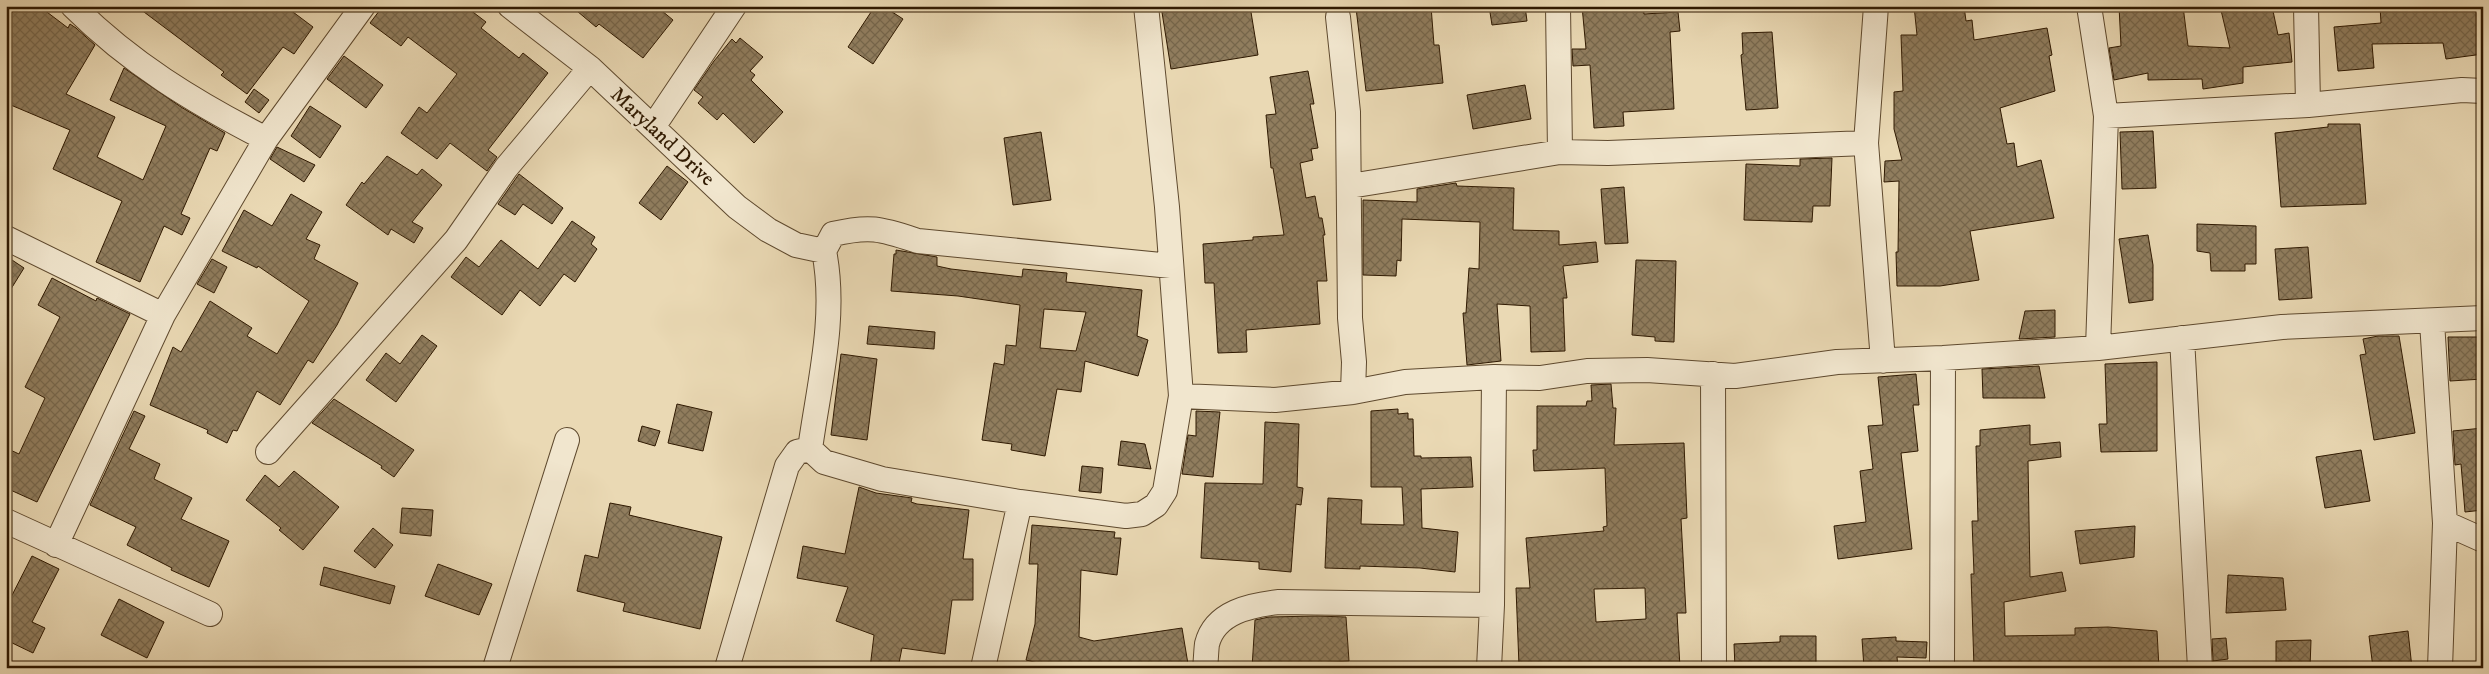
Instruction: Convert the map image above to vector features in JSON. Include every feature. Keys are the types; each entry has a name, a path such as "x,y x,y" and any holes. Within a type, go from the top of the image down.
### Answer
{"street":[{"path":"73,6 97,30 134,60 201,105 266,139"},
{"path":"56,545 164,315 266,139 363,6"},
{"name":"Maryland Drive","path":"510,6 590,68 742,211 768,230 796,245 824,251"},
{"path":"653,127 734,6"},
{"path":"810,449 824,462 882,479 1020,502 1126,516 1142,514 1156,504 1165,491 1181,396 1171,266 1146,6"},
{"path":"1558,6 1560,152"},
{"path":"1876,6 1866,143 1883,361"},
{"path":"2089,6 2106,116 2098,348"},
{"path":"2306,6 2308,105"},
{"path":"1338,18 1348,112 1350,318 1354,362 1353,392"},
{"path":"268,452 456,240 506,168 590,68"},
{"path":"2106,116 2308,105 2462,90 2483,91"},
{"path":"1350,186 1560,152 1608,153 1866,143"},
{"path":"810,449 829,318 828,270 824,251 833,234 861,228 885,230 918,241 1171,266"},
{"path":"6,238 164,315"},
{"path":"1181,396 1275,400 1353,392 1405,382 1494,377 1540,378 1587,371 1647,370 1735,376 1837,362 1943,358 2098,348 2292,327 2394,321 2432,322 2483,318"},
{"path":"2432,322 2445,523 2440,668"},
{"path":"2182,338 2200,668"},
{"path":"1942,668 1943,358"},
{"path":"1713,374 1714,668"},
{"path":"1489,668 1492,605 1494,377"},
{"path":"495,668 567,440"},
{"path":"727,668 787,466 797,452 810,449"},
{"path":"983,668 1020,502"},
{"path":"6,521 210,614"},
{"path":"2445,523 2483,540"},
{"path":"1205,668 1207,644 1214,627 1234,612 1256,604 1279,602 1492,605"}],"building":[{"path":"6,6 39,6 68,28 70,24 76,28 95,45 66,94 115,117 97,157 143,180 166,126 110,100 124,68 181,107 225,133 217,151 210,148 181,214 190,218 182,235 164,226 140,282 96,262 122,201 53,169 70,130 6,103"},
{"path":"136,6 285,6 313,27 294,54 283,47 247,94 221,75 224,72"},
{"path":"383,6 465,6 486,22 481,28 519,58 523,53 548,73 488,150 497,157 487,171 450,143 437,159 401,133 419,107 427,113 457,74 408,37 401,46 370,23"},
{"path":"571,6 656,6 673,20 643,58 599,24 596,27"},
{"path":"875,6 883,6 903,19 873,64 848,47"},
{"path":"1161,6 1250,6 1258,55 1171,69"},
{"path":"1369,6 1431,6 1434,45 1439,45 1443,83 1366,91 1356,8"},
{"path":"1489,6 1525,6 1527,21 1492,25"},
{"path":"1582,6 1643,6 1644,14 1678,12 1680,31 1670,32 1674,109 1623,112 1624,126 1594,128 1590,65 1573,66 1572,49 1586,49"},
{"path":"1914,6 1964,6 1966,21 1972,20 1974,40 2047,28 2052,55 2049,56 2055,91 2000,108 2007,144 2014,143 2017,167 2041,160 2054,218 1970,231 1979,280 1940,286 1897,286 1896,252 1898,252 1899,181 1884,182 1885,161 1902,160 1894,129 1894,92 1903,91 1901,35 1917,35"},
{"path":"2119,6 2183,6 2188,46 2230,48 2220,6 2272,6 2278,35 2289,33 2292,62 2243,67 2243,83 2203,89 2202,79 2148,80 2148,73 2114,80 2109,48 2121,46"},
{"path":"2380,6 2477,6 2483,54 2446,59 2443,43 2372,44 2374,68 2338,71 2334,27 2381,23"},
{"path":"1772,32 1778,108 1746,110 1741,55 1743,54 1742,33"},
{"path":"740,38 763,57 750,71 755,75 751,80 783,112 754,143 723,113 717,120 698,103 703,97 694,90 732,39 736,43"},
{"path":"344,56 383,85 366,108 327,79"},
{"path":"1308,71 1314,104 1310,104 1318,148 1311,149 1313,160 1300,163 1306,198 1315,196 1319,218 1322,218 1325,235 1323,235 1327,281 1317,281 1320,324 1246,330 1247,352 1218,353 1214,283 1205,283 1203,244 1253,240 1253,237 1284,235 1273,168 1271,168 1266,115 1276,114 1270,77"},
{"path":"1525,85 1531,119 1473,129 1467,95"},
{"path":"254,89 269,100 259,113 245,102"},
{"path":"310,106 341,126 320,158 291,136"},
{"path":"2328,124 2360,124 2366,204 2281,207 2275,133 2328,127"},
{"path":"2153,131 2156,188 2122,189 2120,132"},
{"path":"1041,132 1051,200 1013,205 1004,138"},
{"path":"277,147 315,165 304,182 270,159"},
{"path":"387,156 417,175 422,169 442,185 412,222 423,228 414,243 391,229 388,235 346,205 362,182 364,184"},
{"path":"1832,158 1830,206 1813,206 1812,222 1744,220 1746,164 1800,166 1800,159"},
{"path":"667,166 688,182 661,220 639,203"},
{"path":"519,174 563,208 552,224 523,204 515,215 498,204"},
{"path":"1456,183 1457,186 1514,188 1513,230 1559,231 1559,245 1596,242 1598,262 1563,266 1567,298 1563,298 1565,351 1531,352 1530,306 1497,304 1501,361 1467,365 1463,313 1466,313 1469,268 1479,269 1480,222 1402,219 1401,261 1397,260 1396,276 1363,275 1363,200 1417,202 1417,189"},
{"path":"1624,187 1628,243 1605,244 1601,189"},
{"path":"291,194 322,212 306,239 320,245 314,259 358,283 337,325 313,363 308,360 280,405 257,391 237,431 233,430 227,443 207,433 208,430 150,405 173,347 181,352 210,301 252,328 247,336 277,354 309,301 258,266 257,268 222,251 244,210 272,226"},
{"path":"572,221 595,237 591,244 597,249 575,282 564,274 540,306 520,290 502,315 451,277 466,257 479,267 501,240 538,269"},
{"path":"2197,224 2256,226 2256,264 2245,264 2245,271 2211,271 2210,253 2197,251"},
{"path":"2148,235 2153,265 2153,300 2129,303 2119,239"},
{"path":"2308,247 2312,298 2279,300 2275,249"},
{"path":"896,250 937,257 937,266 951,269 1022,277 1023,269 1067,273 1066,282 1142,290 1137,336 1148,340 1138,376 1085,361 1081,392 1057,389 1045,456 1011,450 1012,444 982,440 994,363 1004,365 1006,345 1016,346 1020,305 958,296 891,291 894,254 896,254","holes":["1044,309 1086,312 1076,351 1040,348"]},
{"path":"6,256 24,268 6,297"},
{"path":"212,259 227,267 214,293 197,284"},
{"path":"1636,260 1676,261 1674,342 1655,341 1655,337 1632,335"},
{"path":"52,278 96,301 97,298 130,314 37,502 6,488 6,448 19,454 45,398 25,387 60,317 38,305"},
{"path":"2055,310 2055,337 2019,339 2025,311"},
{"path":"869,326 935,332 934,349 867,344"},
{"path":"422,335 437,346 396,402 366,380 386,353 400,364"},
{"path":"2378,336 2399,336 2415,433 2374,440 2360,355 2366,354 2363,339"},
{"path":"2448,337 2483,337 2483,379 2450,381"},
{"path":"841,354 877,359 867,440 831,435"},
{"path":"2157,362 2157,451 2101,452 2099,424 2107,424 2105,364"},
{"path":"2039,366 2045,398 1983,398 1982,369"},
{"path":"1916,374 1919,405 1913,405 1918,451 1901,453 1912,549 1838,559 1834,526 1866,522 1860,471 1873,469 1868,426 1883,425 1878,377"},
{"path":"1611,384 1613,408 1616,408 1614,445 1684,443 1687,518 1681,519 1686,613 1677,613 1680,668 1606,668 1606,663 1519,666 1516,588 1530,588 1526,538 1604,531 1603,527 1607,526 1605,468 1534,471 1533,450 1537,450 1537,406 1586,406 1587,401 1592,401 1591,385","holes":["1645,588 1646,619 1596,622 1594,589"]},
{"path":"334,399 414,450 394,477 381,468 382,466 312,423"},
{"path":"677,404 712,412 703,451 668,443"},
{"path":"1398,409 1398,414 1408,413 1408,419 1413,419 1414,456 1421,456 1421,458 1471,457 1473,487 1421,489 1422,528 1458,532 1455,572 1420,568 1360,566 1360,569 1325,568 1328,498 1362,500 1361,524 1404,525 1402,487 1371,487 1371,411"},
{"path":"134,411 145,416 129,449 160,464 154,479 192,498 181,519 229,541 209,587 171,570 172,568 127,545 136,527 90,505"},
{"path":"1196,411 1220,412 1213,477 1182,474 1188,435 1196,436"},
{"path":"1265,422 1299,424 1297,487 1303,488 1301,505 1296,504 1291,572 1259,569 1259,562 1201,558 1205,483 1263,484"},
{"path":"2030,425 2030,445 2060,442 2061,457 2028,461 2030,577 2062,572 2066,591 2004,602 2005,636 2075,635 2075,628 2108,627 2157,631 2159,668 1974,668 1971,574 1974,574 1972,521 1978,521 1976,446 1980,446 1980,430"},
{"path":"642,426 660,431 655,446 638,441"},
{"path":"2483,428 2483,510 2465,512 2461,464 2455,465 2453,431"},
{"path":"1121,441 1145,444 1151,469 1118,465"},
{"path":"2361,450 2370,501 2325,508 2316,457"},
{"path":"1082,466 1103,468 1101,493 1079,491"},
{"path":"294,471 339,507 303,550 279,530 281,528 246,500 265,475 279,487"},
{"path":"859,487 876,493 912,498 911,502 917,504 969,510 963,559 973,559 973,600 952,600 945,654 902,648 898,668 870,668 874,635 836,621 848,587 797,578 803,546 845,554"},
{"path":"610,503 631,507 629,515 722,537 700,629 623,611 625,603 577,591 585,555 598,558"},
{"path":"402,508 433,510 431,536 400,533"},
{"path":"1032,525 1115,532 1114,538 1121,538 1117,575 1081,570 1079,637 1094,641 1182,628 1188,664 1161,668 1058,668 1026,660 1035,624 1038,564 1029,564"},
{"path":"2135,526 2134,557 2080,564 2075,531"},
{"path":"373,528 393,545 375,568 354,551"},
{"path":"32,556 59,569 32,622 45,628 33,653 6,640 6,607"},
{"path":"438,564 492,584 479,615 425,596"},
{"path":"324,567 395,586 390,604 320,585"},
{"path":"2228,575 2283,578 2286,610 2226,613"},
{"path":"119,599 164,622 147,658 101,635"},
{"path":"1269,617 1346,617 1349,661 1287,665 1287,668 1252,668 1255,620"},
{"path":"2408,631 2412,668 2373,668 2369,636"},
{"path":"1780,636 1816,636 1816,668 1735,668 1734,644 1780,642"},
{"path":"1896,637 1896,641 1927,642 1926,658 1897,657 1898,668 1864,668 1862,639"},
{"path":"2226,638 2228,659 2213,661 2212,639"},
{"path":"2311,640 2310,668 2276,668 2276,641"}]}
